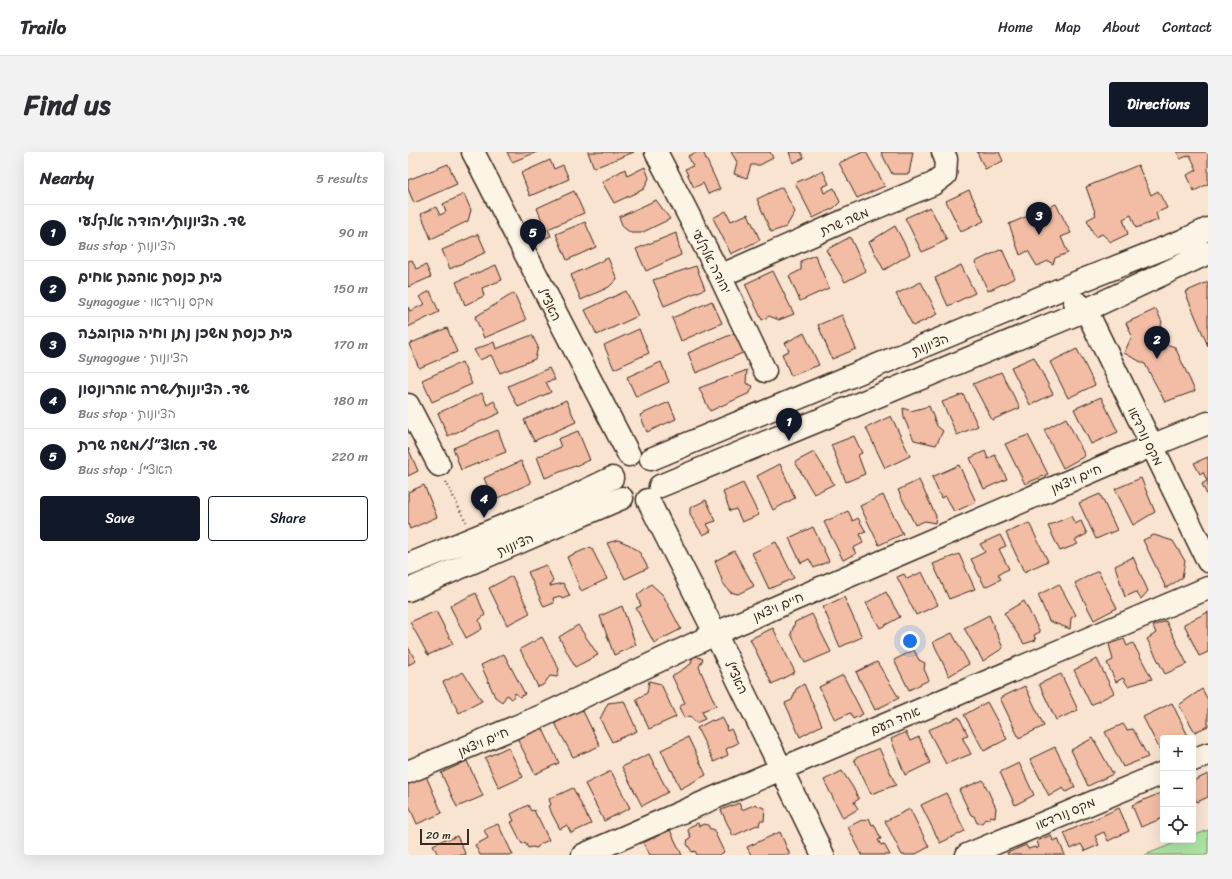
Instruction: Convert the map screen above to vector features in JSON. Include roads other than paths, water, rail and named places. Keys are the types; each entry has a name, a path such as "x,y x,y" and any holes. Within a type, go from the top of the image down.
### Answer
{"street":[{"name":"האצ\"ל","path":"473,152 629,455"},
{"name":"יהודה אלקלעי","path":"656,152 720,276 765,371"},
{"name":"משה שרת","path":"720,276 933,184 945,175 946,159 943,152"},
{"name":"הציונות","path":"651,459 1208,229"},
{"path":"1086,310 1093,298 1107,285 1182,241"},
{"path":"654,493 661,479 657,464 651,459 644,455 629,455 617,464 612,478 613,485 617,493 628,501 635,503 642,502 654,493 1086,310 1208,253"},
{"path":"1036,300 1062,299 1079,304 1086,310"},
{"name":"מקס נורדאו","path":"1086,310 1208,561"},
{"path":"408,405 439,465"},
{"name":"חיים ויצמן","path":"408,772 544,715 715,633 1208,423"},
{"name":"הציונות","path":"408,565 564,501 612,478"},
{"name":"האצ\"ל","path":"654,493 715,633 823,855"},
{"name":"הציונות","path":"408,590 622,498"},
{"name":"אחד העם","path":"583,855 781,769 1208,588"},
{"path":"1196,759 1208,754"},
{"name":"מקס נורדאו","path":"967,855 1160,774"}],"place":[{"name":"בית כנסת משכן נתן וחיה בוקובזה","path":"1039,235"},
{"name":"שד. האצ״ל/משה שרת","path":"533,252"},
{"name":"בית כנסת אהבת אחים","path":"1157,359"},
{"name":"שד. הציונות/יהודה אלקלעי","path":"789,441"},
{"name":"שד. הציונות/שרה אהרונסון","path":"484,518"}]}
